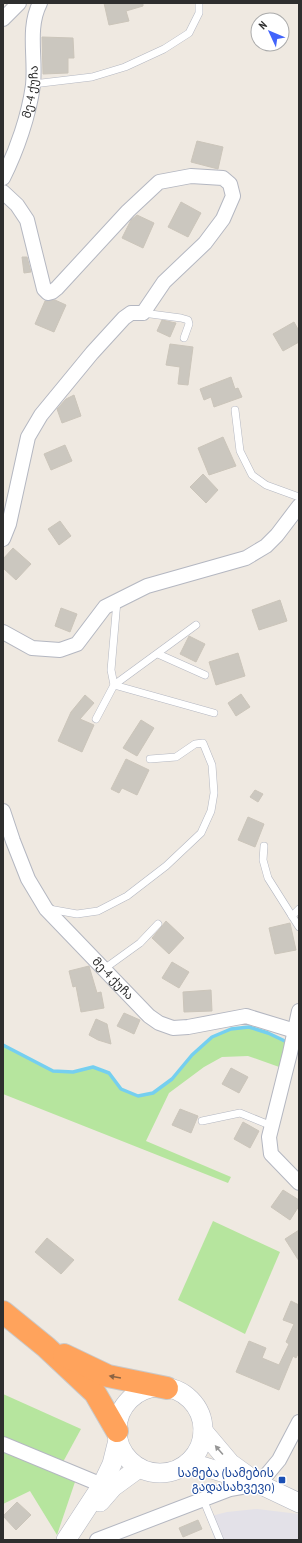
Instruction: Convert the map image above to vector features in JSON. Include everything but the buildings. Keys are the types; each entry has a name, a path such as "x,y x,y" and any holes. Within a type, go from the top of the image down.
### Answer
{"highway":[{"path":"4,1313 46,1347 95,1393 117,1435"},
{"path":"46,1347 108,1376 167,1388"}],"main road":[{"path":"67,1540 102,1485 112,1464 117,1435 121,1412 125,1404 132,1398 148,1389 167,1388 183,1394 196,1406 202,1422 203,1431 199,1448 189,1462 182,1467 165,1473 151,1472 139,1468 125,1456 117,1435"},
{"path":"203,1431 230,1463 259,1484"},
{"path":"189,1462 259,1484 299,1503"},
{"path":"67,1540 113,1487 139,1468"}],"street":[{"path":"3,18 19,3"},
{"name":"მე-4 ქუჩა","path":"3,178 25,120 33,84 33,23 40,3"},
{"path":"3,192 17,205 27,220 44,288 48,293 57,288 122,216 159,182 191,176 223,178 230,184 233,196 223,219 205,243 164,282 143,313 131,314 124,318 92,353 38,421 28,436 24,449 9,524 3,539"},
{"path":"3,632 32,648 60,650 77,644 105,607 147,586 246,558 266,546 277,535 299,506"},
{"name":"მე-4 ქუჩა","path":"3,811 28,879 46,909 148,1016 173,1028 188,1027 246,1016 294,1039"},
{"path":"299,1011 294,1039 269,1137 271,1154 299,1183"},
{"path":"97,1540 230,1489 259,1484 279,1460 299,1422"},
{"path":"3,1444 102,1485"}],"lane":[{"path":"33,84 92,77 125,67 164,50 189,33 199,13 199,3"},
{"path":"143,313 188,320 189,324 184,338"},
{"path":"235,410 240,451 252,475 266,486 299,497"},
{"path":"114,685 111,670 117,601"},
{"path":"96,719 114,685 196,625"},
{"path":"158,654 204,675"},
{"path":"114,685 214,712"},
{"path":"46,909 76,914 98,911 127,896 166,866 201,834 211,811 214,793 212,765 203,743 195,744 176,758 150,759"},
{"path":"264,846 263,860 268,878 299,927"},
{"path":"292,916 299,908"},
{"path":"104,969 140,943 158,924"},
{"path":"202,1121 240,1113 272,1126"},
{"path":"203,1499 220,1540"}],"shaded area":[{"path":"257,1509 299,1514 299,1540 215,1540 207,1517 227,1512"}],"green space":[{"path":"249,1027 290,1042 282,1068 248,1056 222,1057 204,1067 169,1093 146,1141 231,1177 228,1183 3,1094 3,1045 53,1071 73,1072 93,1067 109,1073 121,1089 138,1096 153,1093 172,1079 192,1055 212,1037 231,1029"},
{"path":"213,1221 280,1252 245,1334 178,1300"},
{"path":"3,1394 81,1429 63,1462 3,1437"},
{"path":"3,1451 76,1479 57,1535 30,1491 3,1504"}],"waterway":[{"path":"3,1045 53,1071 73,1072 93,1067 109,1073 121,1089 138,1096 153,1093 172,1079 192,1055 212,1037 231,1029 249,1027 268,1033 289,1043"}],"place":[{"name":"სამება (სამების გადასახვევი)","path":"282,1480"}]}
